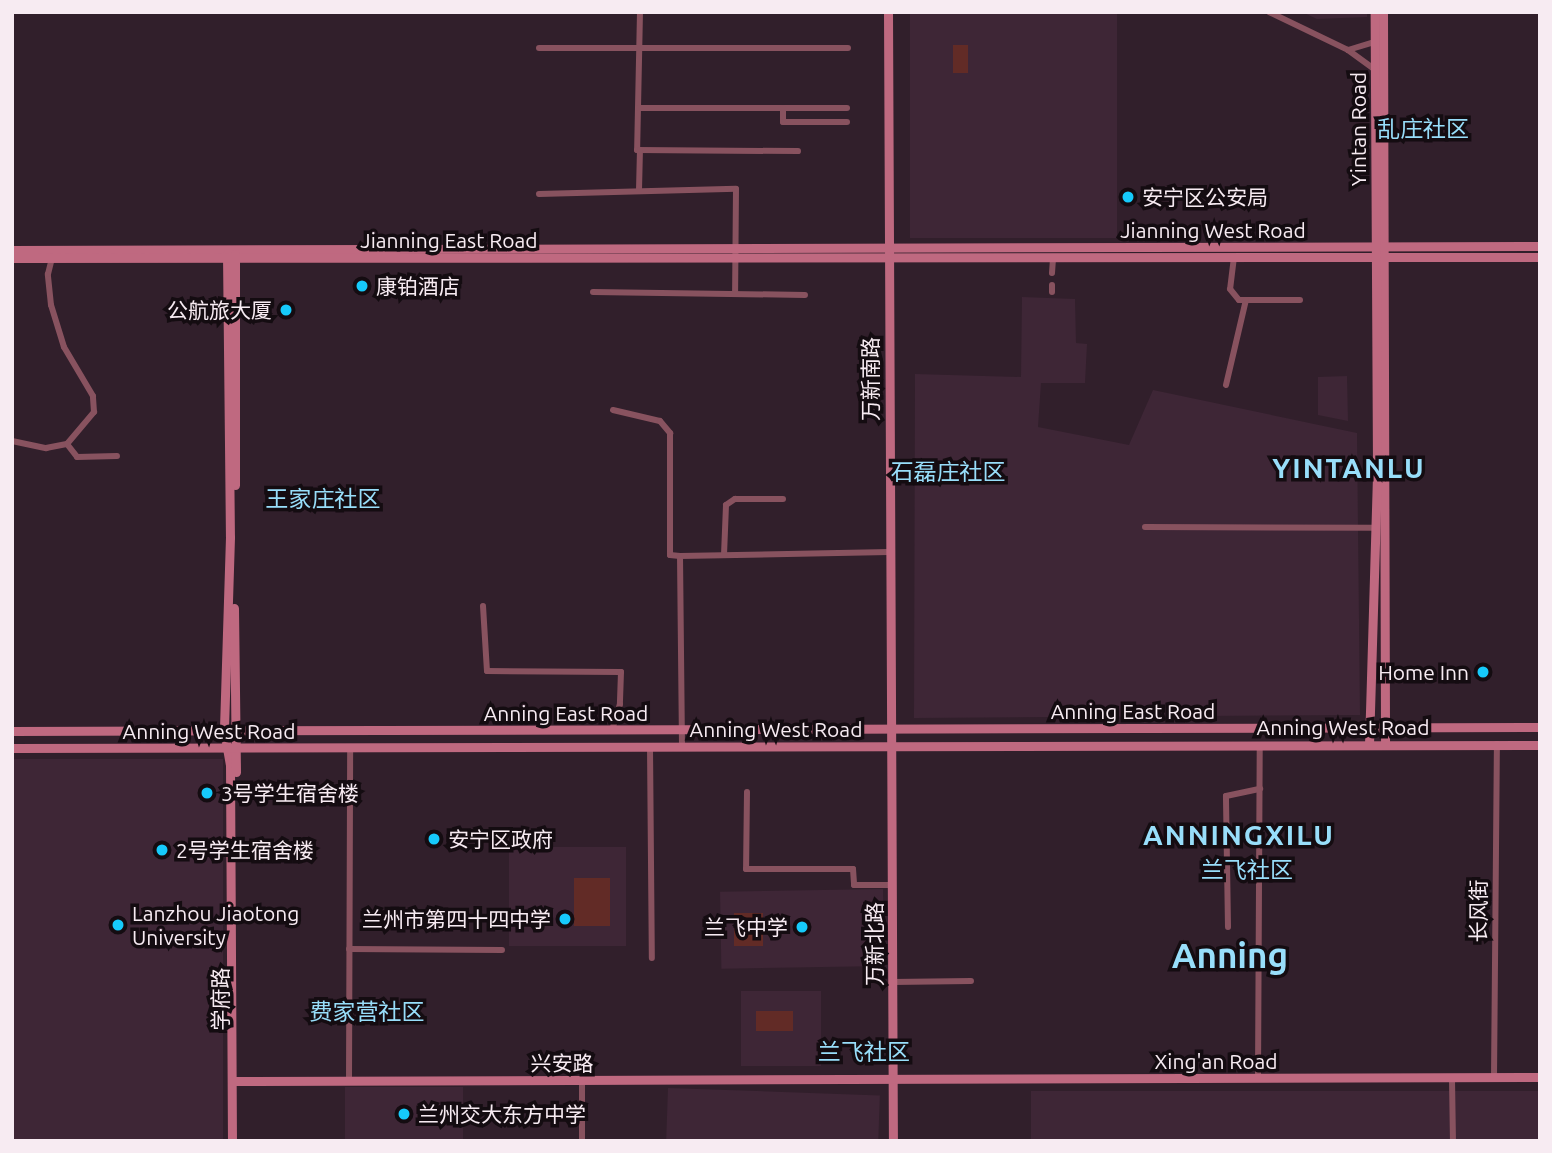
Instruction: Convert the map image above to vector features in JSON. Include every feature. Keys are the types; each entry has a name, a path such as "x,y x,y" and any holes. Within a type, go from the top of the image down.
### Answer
{"main road":[{"name":"万新南路","path":"888,12 886,252 892,746"},
{"name":"Yintan Road","path":"1375,12 1381,246"},
{"name":"Yintan Road","path":"1381,246 1384,12"},
{"path":"1381,246 1376,257 1378,527 1385,745"},
{"path":"1370,745 1387,258 1381,246"},
{"name":"Jianning West Road","path":"886,252 1540,246"},
{"name":"Jianning East Road","path":"12,250 231,253 886,252"},
{"name":"Jianning West Road","path":"886,252 1053,257 1540,257"},
{"name":"Jianning East Road","path":"12,258 231,253"},
{"path":"231,253 230,537 224,731 231,748"},
{"name":"学府路","path":"231,253 236,731 230,764 238,1141"},
{"name":"Anning East Road","path":"12,732 1540,727"},
{"path":"1340,745 1341,729"},
{"path":"1419,745 1414,737 1420,729"},
{"path":"194,731 197,741 194,748"},
{"name":"Anning West Road","path":"12,748 1540,745"},
{"name":"万新北路","path":"892,746 892,1141"},
{"name":"Xing'an Road","path":"892,1081 1540,1077"},
{"name":"学府路","path":"232,1141 236,1081"},
{"name":"兴安路","path":"236,1081 892,1081"}],"street":[{"path":"639,190 640,12"},
{"path":"1269,12 1348,50 1376,70"},
{"path":"1348,50 1375,43"},
{"path":"539,48 848,48"},
{"path":"638,108 847,108"},
{"path":"783,108 783,122 847,122"},
{"path":"640,150 799,150"},
{"path":"539,194 632,194 639,190 736,189 733,252 735,294"},
{"path":"1052,273 1053,257"},
{"path":"1234,257 1230,289 1239,300 1300,300"},
{"path":"12,441 46,448 67,444 94,412 93,396 64,347 51,305 48,274 52,258"},
{"path":"593,292 805,295"},
{"path":"1226,385 1245,300"},
{"path":"613,410 660,421 670,433 670,555 889,552"},
{"path":"67,444 77,457 117,456"},
{"path":"724,555 726,505 735,499 783,499"},
{"path":"1145,527 1378,527"},
{"path":"680,556 682,747"},
{"path":"483,606 487,671 621,672 620,704 612,730"},
{"name":"长风街","path":"1494,1078 1497,744"},
{"path":"1258,1077 1260,745"},
{"path":"650,747 652,958"},
{"path":"349,749 349,1081"},
{"path":"1228,927 1226,796 1238,790 1259,789"},
{"path":"747,792 746,869 853,869 854,885 891,885"},
{"path":"349,949 502,950"},
{"path":"892,982 971,981"},
{"path":"1452,1079 1453,1141"},
{"path":"582,1081 582,1141"}],"shaded area":[{"path":"910,12 1117,12 1117,238 910,238"},
{"path":"1302,12 1367,12 1367,17 1317,19"},
{"path":"953,45 968,45 968,73 953,73"},
{"path":"1022,297 1075,299 1076,343 1087,344 1085,383 1041,383 1038,427 1129,445 1153,390 1357,433 1360,715 914,718 915,374 1021,377"},
{"path":"1347,376 1348,421 1318,415 1318,377"},
{"name":"Lanzhou Jiaotong University","path":"12,759 223,759 223,1141 12,1141"},
{"name":"兰州市第四十四中学","path":"509,847 626,847 626,946 509,946"},
{"path":"574,878 610,878 610,926 574,926"},
{"name":"兰飞中学","path":"883,889 884,966 721,969 720,892"},
{"path":"734,913 763,913 763,946 734,946"},
{"path":"741,991 821,991 821,1066 741,1066"},
{"path":"756,1011 793,1011 793,1031 756,1031"},
{"name":"兰州交大东方中学","path":"345,1087 463,1087 463,1141 345,1141"},
{"path":"668,1088 880,1095 878,1141 666,1141"},
{"path":"1031,1091 1540,1091 1540,1141 1031,1141"}],"place":[{"name":"安宁区公安局","path":"1128,197"},
{"name":"康铂酒店","path":"362,286"},
{"name":"公航旅大厦","path":"286,310"},
{"name":"Home Inn","path":"1483,672"},
{"name":"3号学生宿舍楼","path":"207,793"},
{"name":"安宁区政府","path":"434,839"},
{"name":"2号学生宿舍楼","path":"162,850"},
{"name":"兰州市第四十四中学","path":"565,919"},
{"name":"Lanzhou Jiaotong University","path":"118,925"},
{"name":"兰飞中学","path":"802,927"},
{"name":"兰州交大东方中学","path":"404,1114"}],"district":[{"name":"乱庄社区","path":"1423,129"},
{"name":"YINTANLU","path":"1349,468"},
{"name":"石磊庄社区","path":"948,472"},
{"name":"王家庄社区","path":"323,499"},
{"name":"ANNINGXILU","path":"1239,835"},
{"name":"兰飞社区","path":"1247,870"},
{"name":"Anning","path":"1230,955"},
{"name":"费家营社区","path":"367,1012"},
{"name":"兰飞社区","path":"864,1052"}]}
